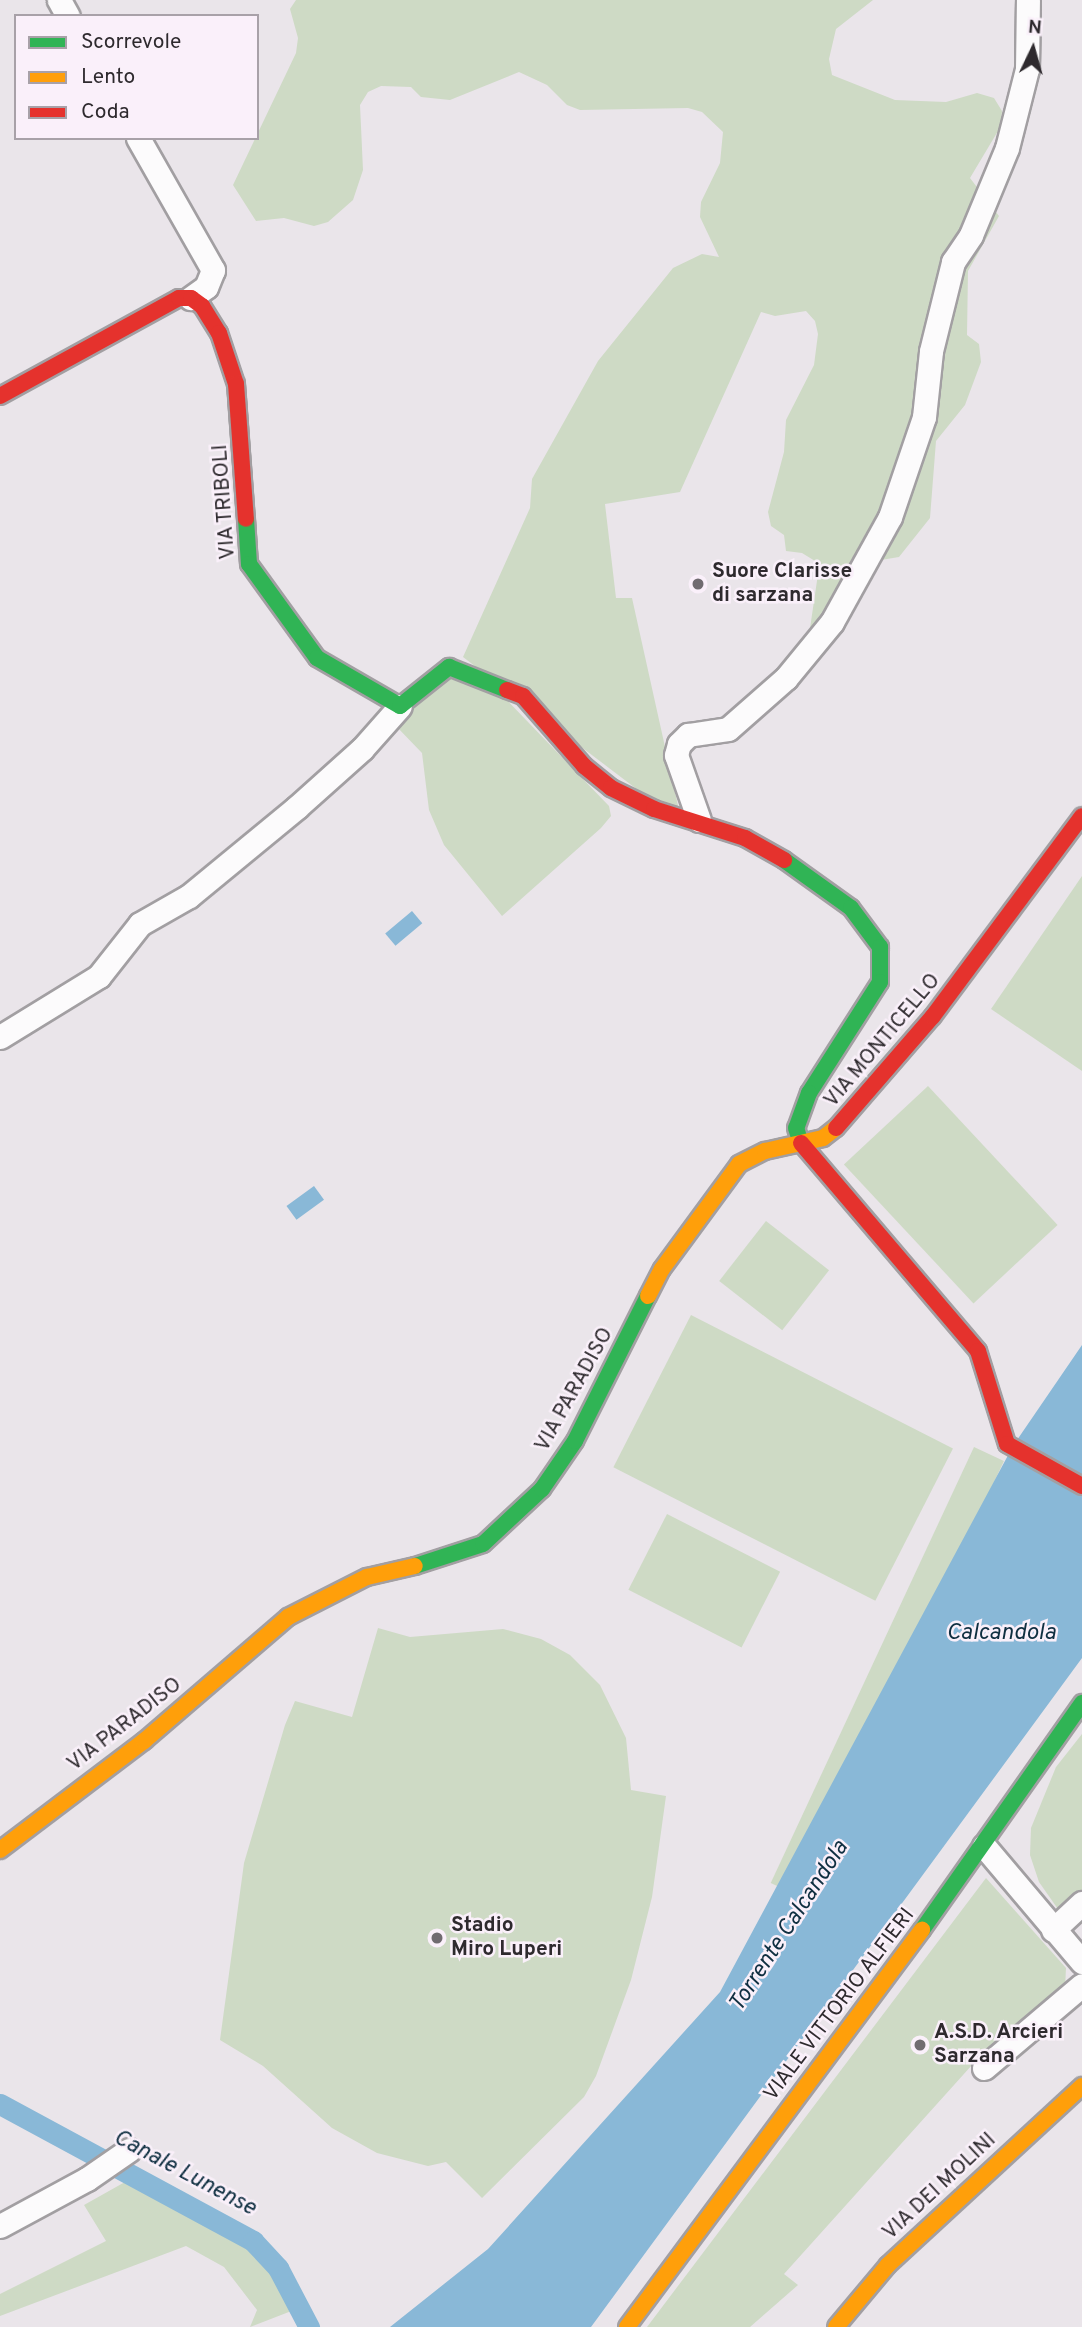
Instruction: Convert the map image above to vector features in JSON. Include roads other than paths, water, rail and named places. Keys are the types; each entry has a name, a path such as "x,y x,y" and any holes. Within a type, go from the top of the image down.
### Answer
{"street":[{"path":"699,820 676,755 679,744 688,735 728,729 786,678 832,622 890,516 924,417 931,351 953,262 971,235 1007,148 1027,69 1028,0"},
{"path":"0,396 179,298 191,298 206,286 213,271 139,140"},
{"name":"VIA TRIBOLI","path":"191,298 202,306 219,332 236,384 248,564 317,657 400,706"},
{"path":"0,1037 99,976 140,924 189,896 296,808 362,748 400,706 449,667 477,676 523,696 584,766 611,788 654,809 699,820 745,838 812,876 851,908 880,947 880,982 809,1093 796,1128 800,1141 978,1351 1007,1444 1082,1486"},
{"name":"VIA MONTICELLO","path":"800,1141 831,1133 889,1070 1082,816"},
{"name":"VIA PARADISO","path":"0,1850 144,1741 288,1617 367,1577 456,1556 483,1544 542,1489 575,1441 662,1269 721,1185 738,1164 800,1141"},
{"name":"VIALE VITTORIO ALFIERI","path":"627,2327 984,1846 1082,1703"},
{"path":"984,1846 1082,1962"},
{"path":"1053,1930 1082,1903"},
{"path":"984,2068 1082,1985"},
{"name":"VIA DEI MOLINI","path":"836,2327 888,2265 1082,2086"},
{"path":"0,2226 87,2179 129,2150"}],"water":[{"path":"412,911 422,923 395,946 385,933"},
{"path":"314,1186 324,1200 296,1220 286,1206"},
{"name":"Calcandola","path":"1082,1345 1082,1658 591,2327 390,2327 488,2249 720,1992 1013,1446"}],"waterway":[{"name":"Canale Lunense","path":"0,2104 253,2241 278,2268 309,2327"}],"place":[{"name":"Suore Clarisse di sarzana","path":"698,584"},
{"name":"Stadio Miro Luperi","path":"437,1938"},
{"name":"A.S.D. Arcieri Sarzana","path":"920,2045"}],"water label":[{"name":"Torrente Calcandola","path":"790,1927"}]}
